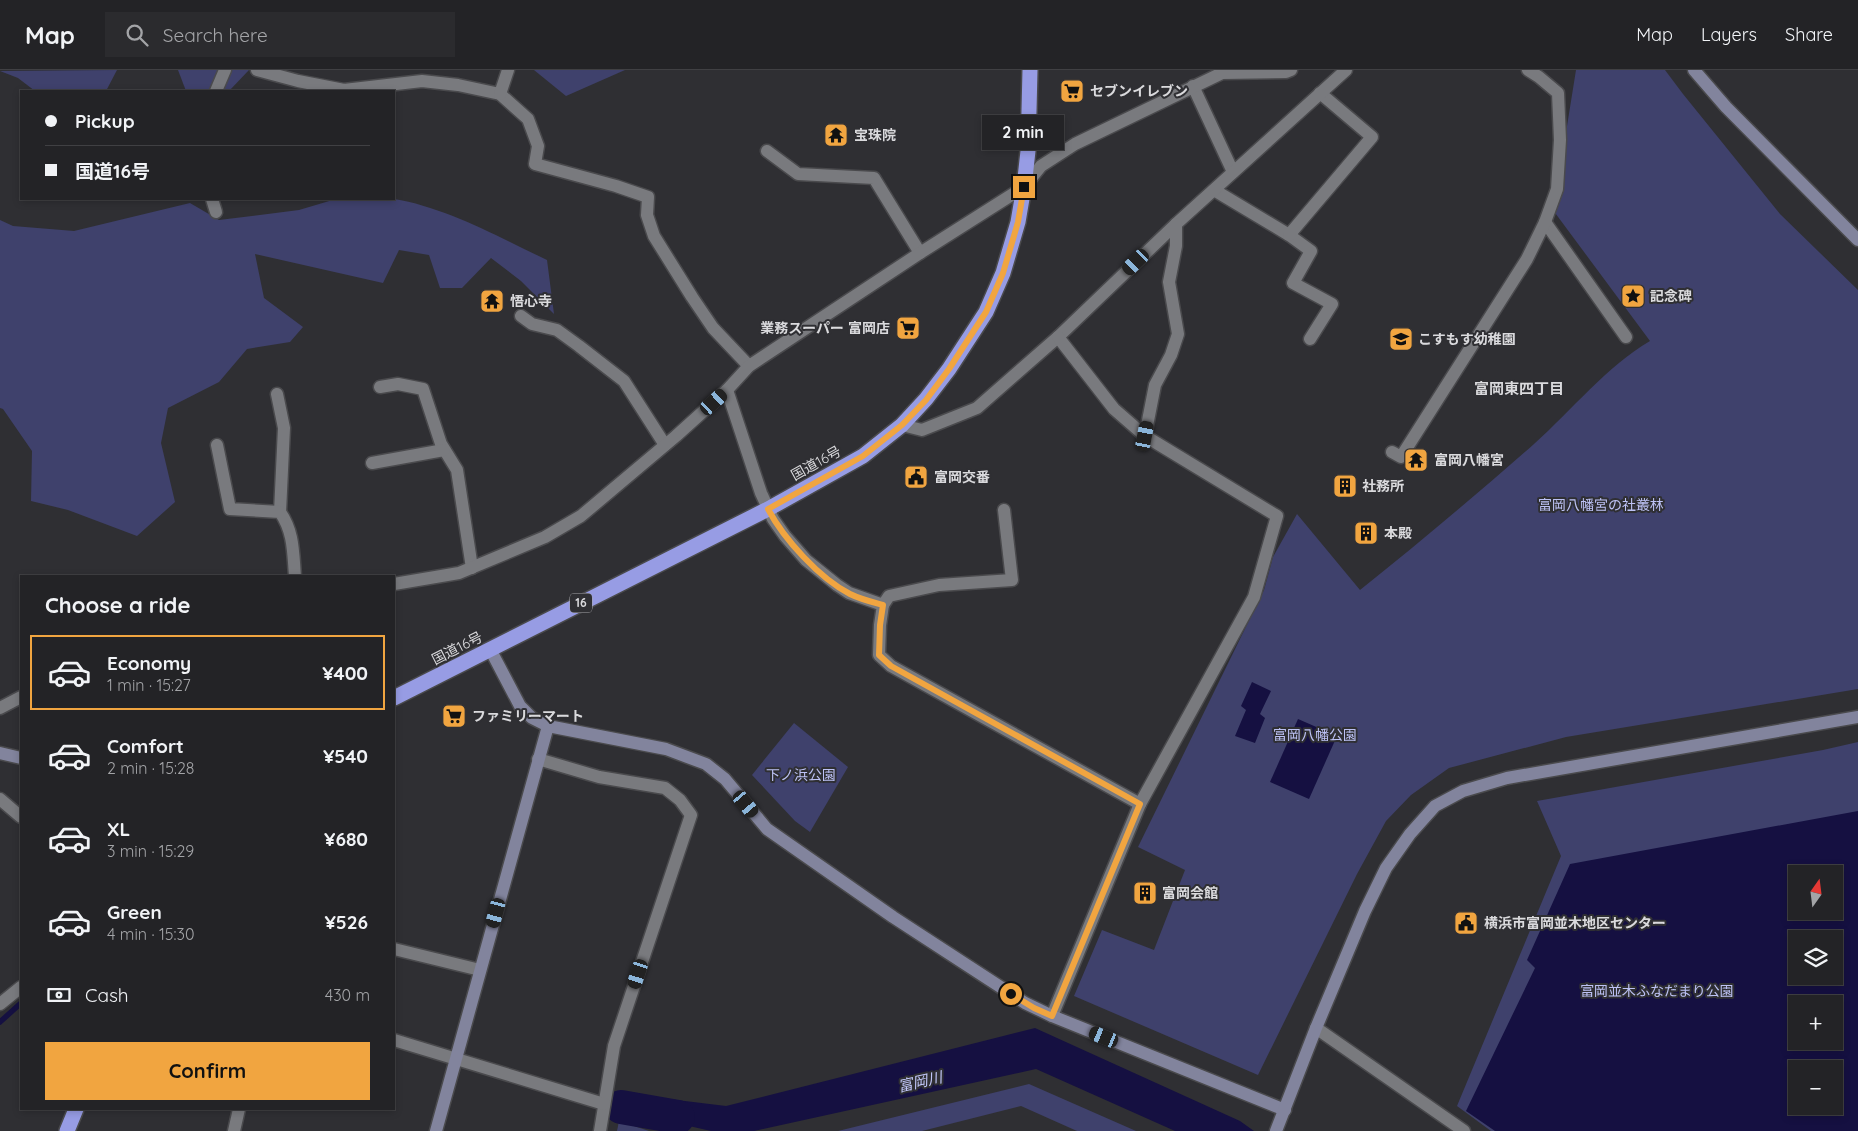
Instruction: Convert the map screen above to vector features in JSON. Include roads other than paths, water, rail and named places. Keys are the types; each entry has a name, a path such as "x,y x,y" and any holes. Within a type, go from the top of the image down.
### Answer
{"highway":[{"name":"国道16号","path":"395,697 768,509 863,456 902,425 926,400 949,369 986,312 1003,273 1018,222 1024,187 1028,151 1030,70"},
{"path":"67,1131 76,1110"}],"street":[{"path":"216,90 225,70"},
{"path":"257,70 298,81 344,90 422,81 458,85 500,94 528,119 538,146 535,164 616,186 648,197 647,216 654,236 713,328 749,366"},
{"path":"500,94 508,70"},
{"path":"395,584 459,573 545,537 581,516 727,390 749,366 1024,187 1041,166 1076,144 1222,73 1286,72 1290,70"},
{"path":"902,425 922,430 977,408 1058,337 1176,224 1346,70"},
{"path":"1392,452 1401,457 1526,259 1545,222 1557,189 1560,140 1558,93 1540,77 1528,70"},
{"path":"1694,70 1726,107 1858,240"},
{"path":"1193,86 1233,172"},
{"path":"1289,236 1372,137 1320,93"},
{"path":"766,152 798,174 874,178 920,253"},
{"path":"1214,190 1311,251 1293,283 1332,304 1310,339"},
{"path":"212,200 216,212"},
{"path":"1545,222 1626,337"},
{"path":"1145,436 1155,385 1171,355 1178,334 1169,282 1176,246 1176,224"},
{"path":"521,316 532,324 557,330 624,381 665,445"},
{"path":"1052,1016 1140,804 1254,597 1277,516 1145,436 1114,410 1058,337"},
{"path":"380,387 398,384 423,389 441,444 457,470 472,568"},
{"path":"727,390 761,493 768,509 785,536 806,560 837,585 849,593 883,605"},
{"path":"277,394 284,428 280,512 288,524 292,538 295,575"},
{"path":"216,444 230,509 280,512"},
{"path":"372,463 444,450"},
{"path":"1004,510 1012,580 940,585 889,596 883,605 879,655 891,666 1140,804"},
{"path":"490,649 520,706 532,718 548,726 666,750 706,764 725,779 767,829 893,917 1025,1003 1052,1016 1285,1110"},
{"path":"0,708 20,698"},
{"path":"1276,1131 1316,1028 1365,911 1386,868 1410,834 1435,806 1464,792 1507,778 1858,717"},
{"path":"436,1131 548,726"},
{"path":"0,753 20,758"},
{"path":"538,760 599,777 665,788 680,800 691,815 614,1046 600,1131"},
{"path":"0,799 20,816"},
{"path":"395,949 480,970"},
{"path":"0,1004 20,989"},
{"path":"1316,1028 1464,1131"},
{"path":"395,1040 604,1104"},
{"path":"234,1131 239,1110"}],"water":[{"path":"1252,682 1271,691 1260,714 1265,718 1255,743 1235,736 1246,710 1241,706"},
{"path":"1298,719 1337,736 1309,799 1270,782"},
{"name":"富岡並木ふなだまり公園","path":"1858,811 1858,1131 1495,1131 1466,1111 1535,968 1527,960 1570,864"},
{"path":"1035,1028 1240,1121 1254,1131 1175,1131 1036,1069 754,1131 711,1131 632,1113 636,1095 726,1106"}],"waterway":[{"path":"0,1022 20,1004"},
{"name":"富岡川","path":"621,1107 678,1117"}],"place":[{"name":"セブンイレブン","path":"1072,91"},
{"name":"宝珠院","path":"836,135"},
{"name":"記念碑","path":"1633,296"},
{"name":"悟心寺","path":"492,301"},
{"name":"業務スーパー 富岡店","path":"908,328"},
{"name":"こすもす幼稚園","path":"1401,339"},
{"name":"富岡八幡宮","path":"1416,460"},
{"name":"富岡交番","path":"916,477"},
{"name":"社務所","path":"1345,486"},
{"name":"本殿","path":"1366,533"},
{"name":"ファミリーマート","path":"454,716"},
{"name":"富岡会館","path":"1145,893"},
{"name":"横浜市富岡並木地区センター","path":"1466,923"}],"district":[{"name":"富岡東四丁目","path":"1519,389"}],"park label":[{"name":"富岡八幡宮の社叢林","path":"1601,505"},
{"name":"富岡八幡公園","path":"1315,735"},
{"name":"下ノ浜公園","path":"801,775"}]}
